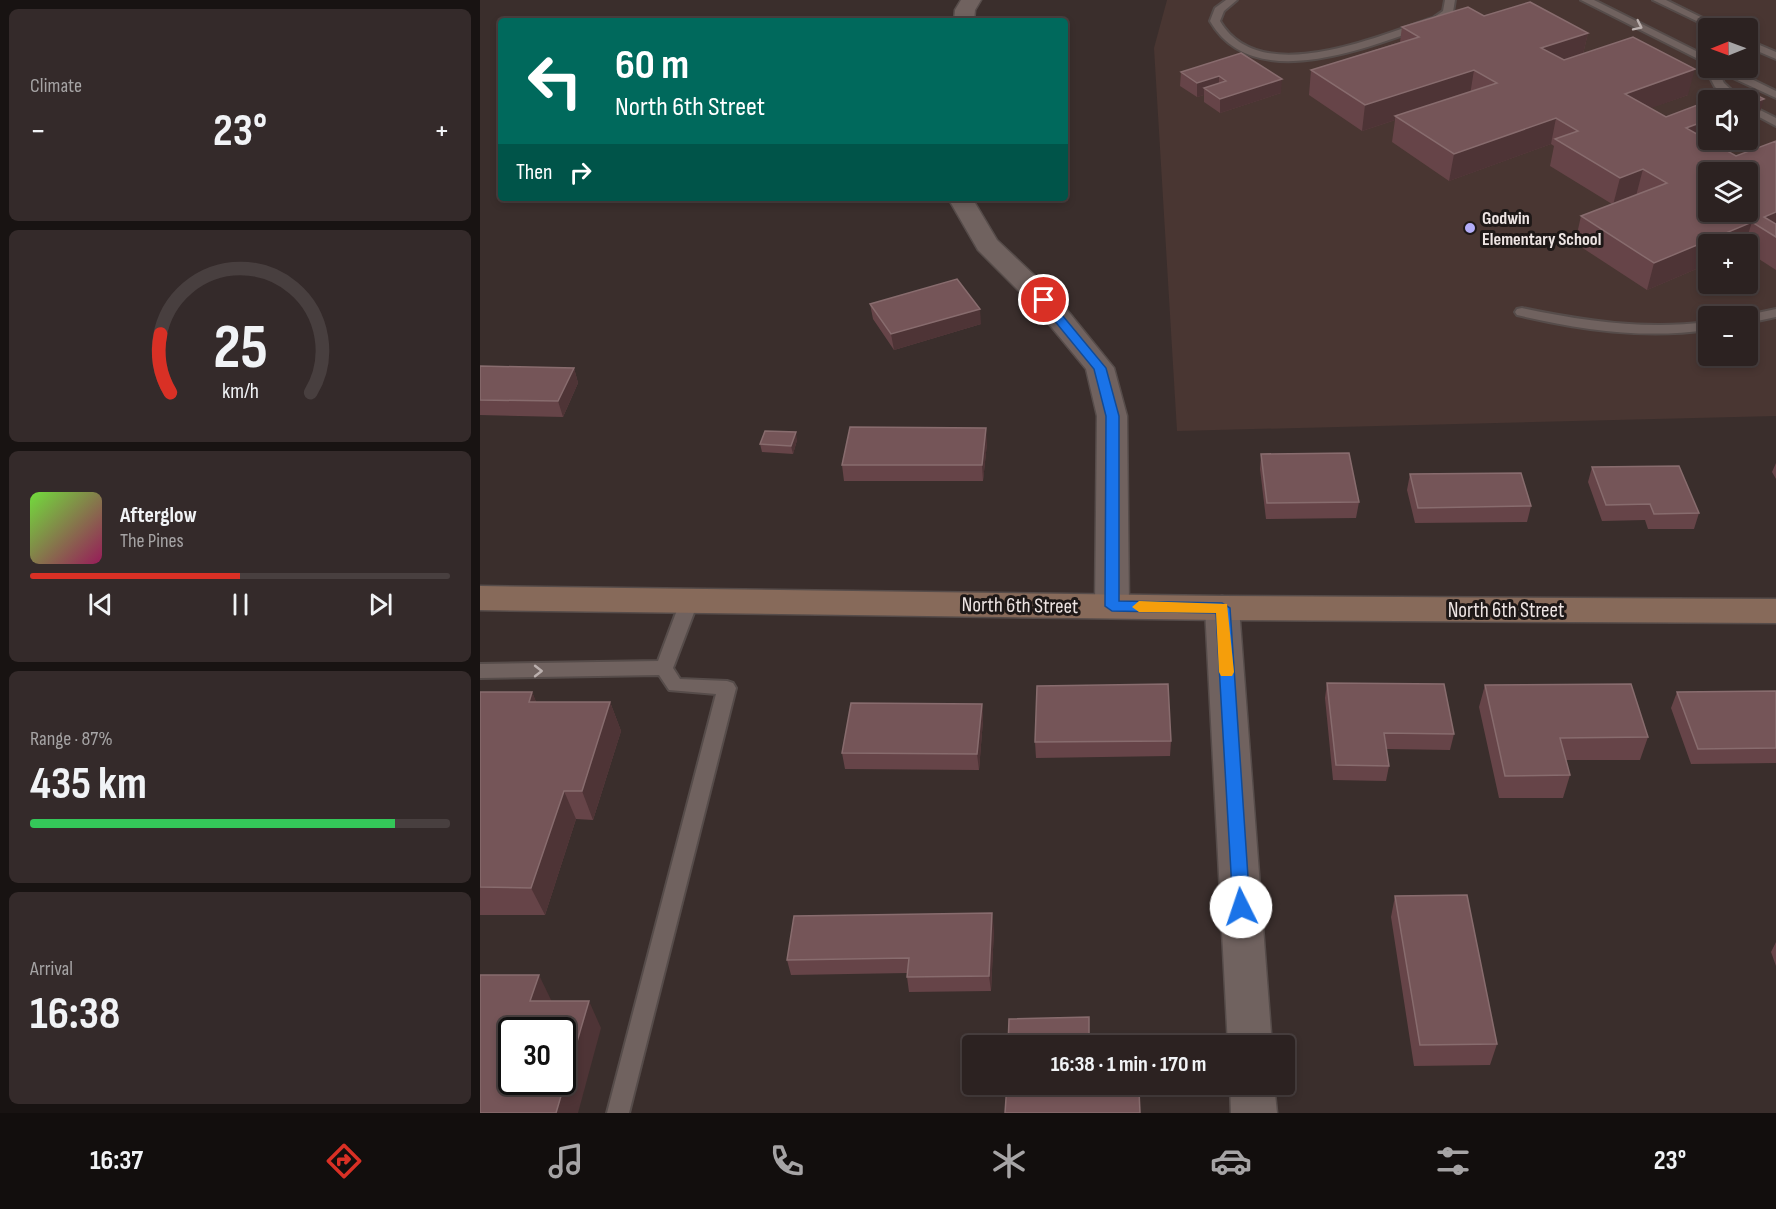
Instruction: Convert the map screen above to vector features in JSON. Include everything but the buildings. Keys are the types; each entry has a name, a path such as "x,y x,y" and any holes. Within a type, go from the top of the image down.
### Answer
{"main road":[{"name":"North 6th Street","path":"480,598 1222,608 1776,611"}],"street":[{"path":"965,18 971,0"},
{"path":"962,201 987,244 1044,300 1100,368 1112,416 1112,606"},
{"path":"1222,608 1249,1035"},
{"path":"1253,1095 1254,1113"}],"lane":[{"path":"1232,0 1219,10 1215,21 1219,32 1250,50 1273,56 1299,58 1324,56 1437,20 1448,12 1450,0"},
{"path":"1586,0 1698,56"},
{"path":"1658,0 1698,19"},
{"path":"1758,48 1776,56"},
{"path":"1716,78 1725,90"},
{"path":"1741,78 1776,95"},
{"path":"1758,113 1776,123"},
{"path":"1522,312 1577,324 1623,329 1698,328"},
{"path":"1758,316 1776,312"},
{"path":"664,668 689,602"},
{"path":"480,670 664,668"},
{"path":"618,1113 728,688 675,685 664,668"}],"shaded area":[{"name":"Godwin Elementary School","path":"1167,0 1776,0 1776,416 1177,431 1154,48"}],"slow traffic":[{"path":"1139,607 1222,608 1227,672"}],"place":[{"name":"Godwin Elementary School","path":"1470,228"}],"route":[{"path":"1044,300 1100,368 1112,416 1112,606 1222,608 1241,907"}]}
